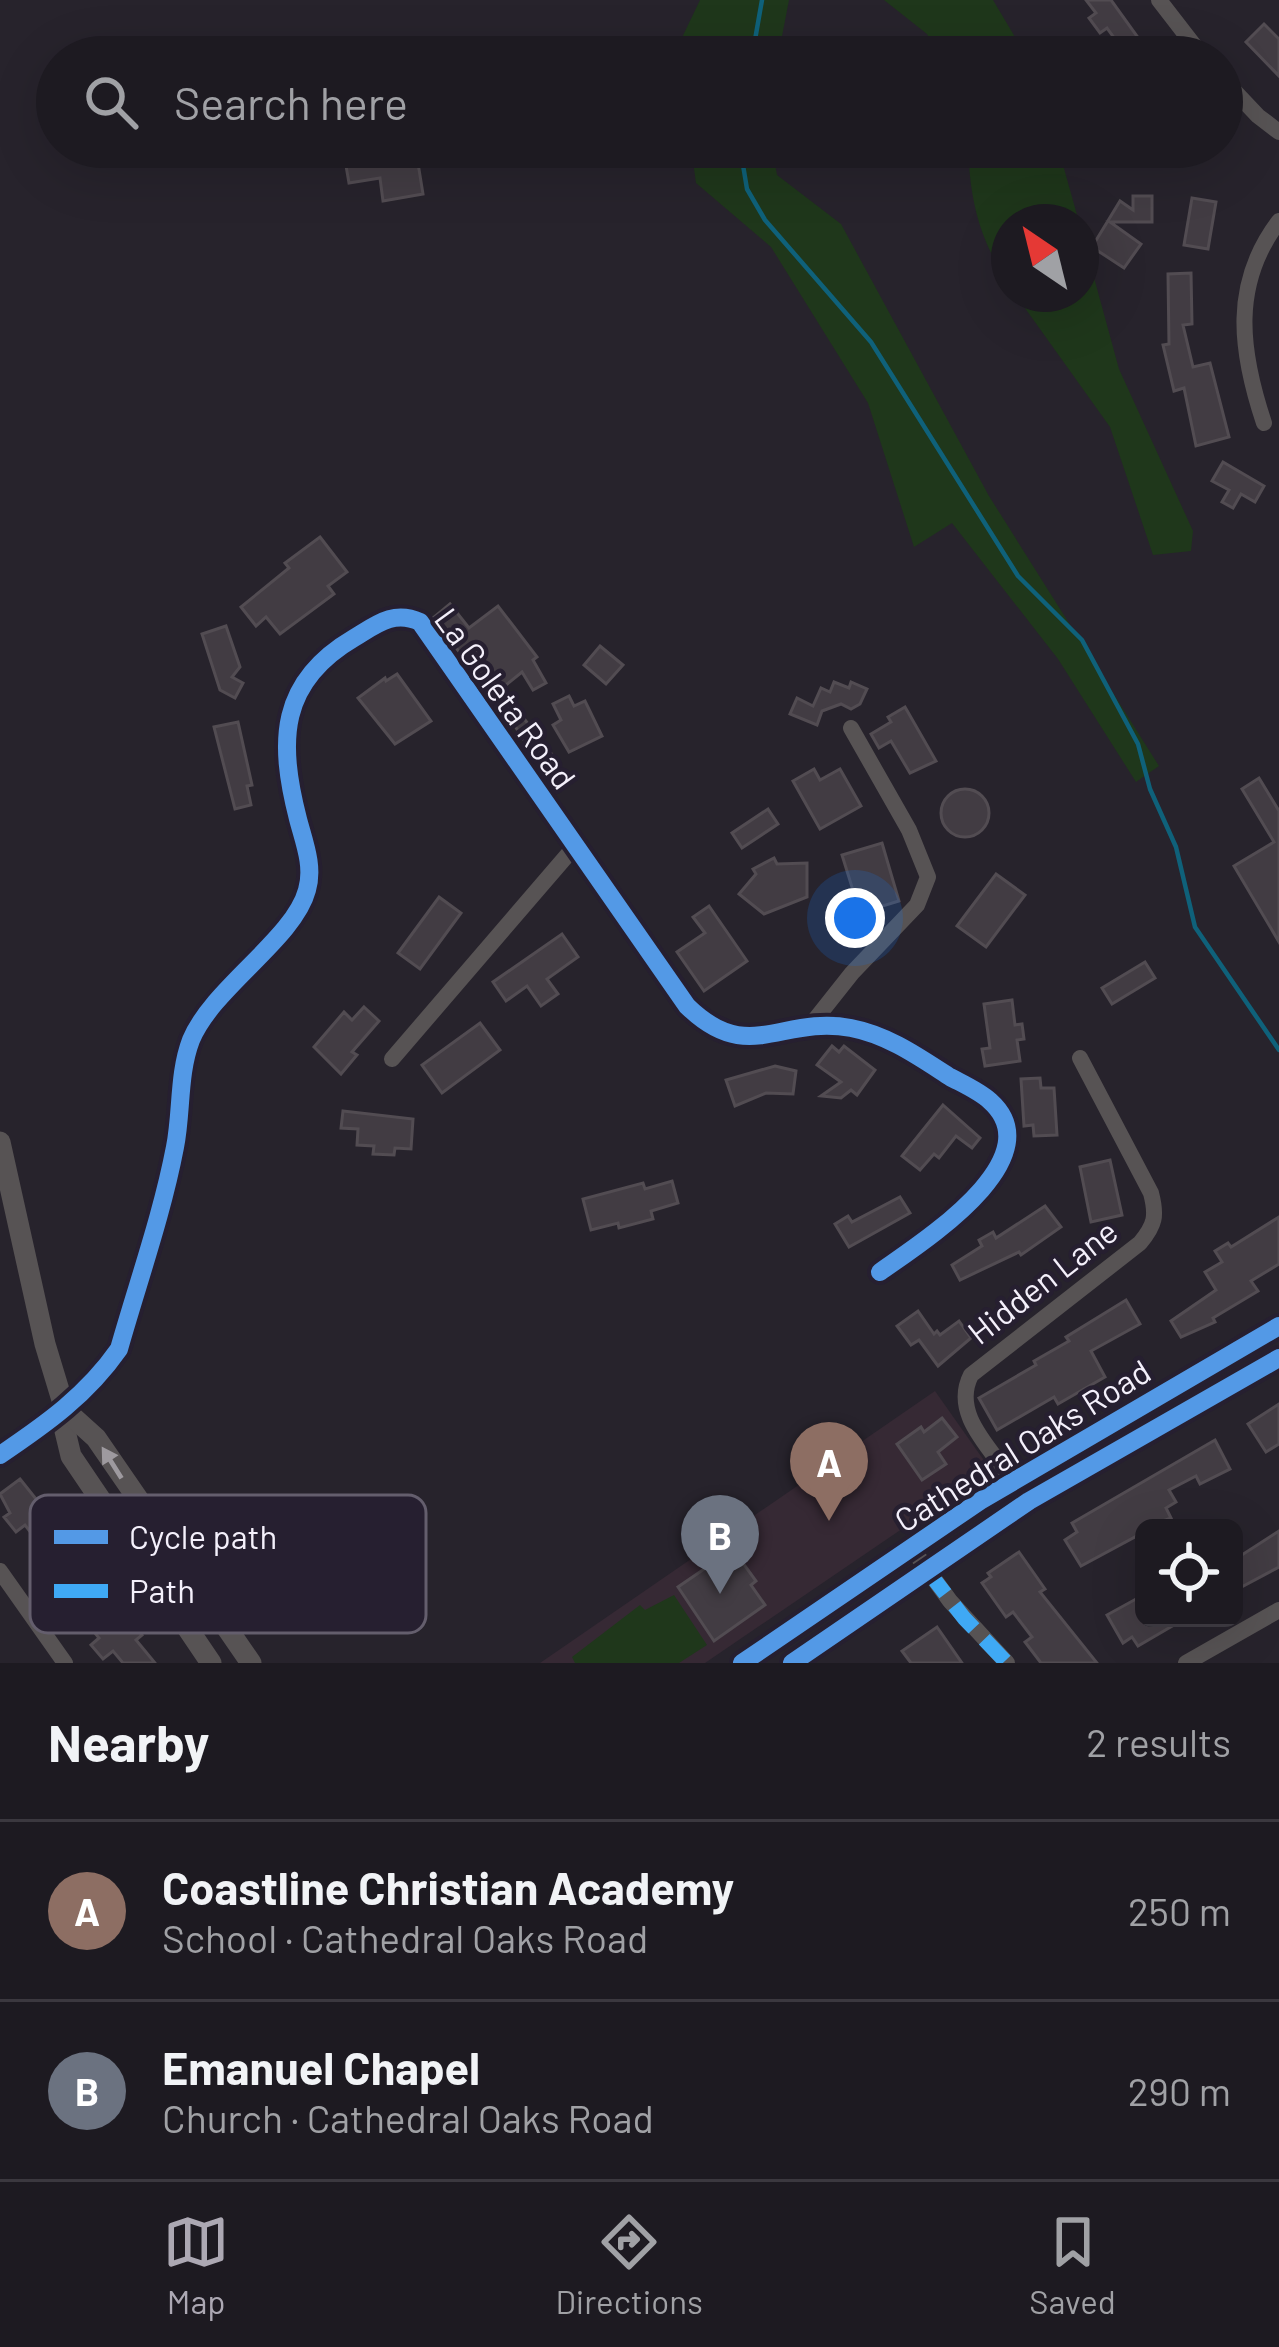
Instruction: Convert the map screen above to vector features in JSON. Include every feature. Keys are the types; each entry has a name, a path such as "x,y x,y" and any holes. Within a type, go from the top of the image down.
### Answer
{"main road":[{"name":"Cathedral Oaks Road","path":"742,1663 1012,1480 1279,1326"},
{"name":"Cathedral Oaks Road","path":"792,1663 1029,1501 1279,1358"}],"street":[{"path":"1159,0 1187,36"},
{"path":"1243,100 1279,132"},
{"path":"1264,423 1248,374 1241,321 1246,284 1263,242 1279,221"},
{"name":"La Goleta Road","path":"0,1455 65,1410 100,1376 119,1349 174,1153 184,1062 193,1037 206,1014 299,909 308,887 309,864 293,801 285,733 301,687 339,647 390,617 407,616 420,622 687,1006 708,1026 729,1036 810,1026 855,1028 885,1037 991,1101 1006,1132 1005,1151 994,1175 952,1221 880,1272"},
{"path":"810,1026 917,904 928,877 910,830 851,728"},
{"path":"392,1059 575,845"},
{"name":"Hidden Lane","path":"1012,1480 963,1408 971,1375 1139,1243 1152,1229 1157,1214 1151,1193 1080,1058"},
{"path":"0,1142 45,1344 65,1410 71,1456 95,1495"},
{"path":"65,1410 96,1438 135,1495"},
{"path":"911,1547 998,1660"},
{"path":"0,1571 30,1613"},
{"path":"1186,1663 1279,1610"},
{"path":"44,1633 65,1663"},
{"path":"190,1633 211,1663"},
{"path":"230,1633 251,1663"}],"shaded area":[{"path":"935,1391 990,1469 705,1663 540,1663"}],"green space":[{"path":"700,0 789,0 782,36 683,36"},
{"path":"884,0 993,0 1014,36 928,36"},
{"path":"694,168 776,168 777,175 841,224 989,496 1159,766 1136,782 1058,659 952,523 914,547 868,403 771,247 696,183"},
{"path":"970,168 1064,168 1074,204 991,204 991,253 978,219"},
{"path":"1099,296 1119,369 1193,531 1191,551 1153,555 1110,427 1028,312 1099,312"},
{"path":"674,1595 707,1645 679,1663 575,1663 572,1657 640,1605 645,1610"}],"building":[{"path":"1086,0 1111,0 1137,36 1113,36 1107,28 1100,33 1089,18 1096,13"},
{"path":"1264,24 1279,39 1279,76 1246,42"},
{"path":"346,168 419,168 423,194 383,201 380,178 349,183"},
{"path":"1133,196 1152,196 1152,222 1110,222 1141,244 1124,268 1099,252 1099,236 1120,201 1133,210"},
{"path":"1192,198 1216,202 1208,249 1184,245"},
{"path":"1191,273 1192,324 1183,325 1193,367 1210,363 1229,437 1196,446 1184,388 1174,391 1163,345 1169,344 1168,274"},
{"path":"1223,462 1264,486 1255,502 1241,494 1233,508 1222,502 1229,490 1212,481"},
{"path":"320,537 347,572 328,586 334,594 280,634 266,617 256,626 241,607 289,568 285,563"},
{"path":"450,604 469,628 498,606 537,657 533,660 546,683 533,690 522,672 501,689 557,761 543,769 433,618"},
{"path":"226,626 240,667 232,677 243,683 235,698 220,690 202,634"},
{"path":"600,646 623,665 606,684 584,665"},
{"path":"397,674 431,721 395,744 358,698"},
{"path":"834,682 867,689 860,704 822,711 817,725 790,714 797,698 813,706 821,688 830,692"},
{"path":"569,696 574,706 585,701 602,736 569,752 553,725 561,720 553,704"},
{"path":"905,707 936,761 910,773 891,741 879,748 871,734"},
{"path":"238,722 252,785 247,786 251,805 235,809 214,727"},
{"path":"814,769 820,780 840,769 861,806 820,829 793,781"},
{"path":"1259,778 1279,811 1279,942 1234,866 1274,842 1242,789"},
{"path":"965,789 982,796 989,813 982,830 965,837 948,830 941,813 948,796"},
{"path":"768,809 778,824 742,848 732,833"},
{"path":"882,843 899,901 860,913 842,855"},
{"path":"774,858 777,864 807,863 807,897 764,914 739,894 756,874 753,869"},
{"path":"996,874 1025,895 986,947 957,926"},
{"path":"439,897 461,913 420,969 398,953"},
{"path":"709,906 747,961 704,991 677,952 705,933 693,917"},
{"path":"562,934 578,957 547,979 558,994 541,1006 527,986 506,1001 493,982"},
{"path":"1145,962 1155,978 1112,1004 1102,988"},
{"path":"1012,1000 1015,1025 1022,1024 1024,1039 1017,1040 1020,1061 985,1066 982,1049 990,1048 984,1004"},
{"path":"364,1007 379,1021 352,1052 357,1055 341,1074 314,1047 344,1012 352,1020"},
{"path":"480,1023 500,1050 442,1093 422,1065"},
{"path":"832,1046 839,1052 844,1046 875,1070 857,1095 851,1090 841,1098 821,1096 841,1082 817,1065"},
{"path":"775,1066 796,1071 793,1094 766,1093 735,1106 726,1080"},
{"path":"1040,1078 1041,1088 1054,1088 1057,1135 1034,1136 1033,1125 1024,1126 1021,1079"},
{"path":"943,1105 980,1138 972,1148 956,1136 939,1158 934,1154 920,1170 902,1156"},
{"path":"343,1111 413,1119 411,1149 395,1148 394,1155 373,1154 374,1146 357,1145 358,1129 341,1128"},
{"path":"1110,1160 1122,1215 1091,1222 1080,1167"},
{"path":"672,1181 678,1203 651,1211 653,1219 591,1230 583,1199 643,1183 645,1189"},
{"path":"900,1197 910,1213 849,1247 835,1224 848,1216 852,1222"},
{"path":"1045,1206 1061,1227 1021,1255 960,1280 952,1265 982,1246 979,1240 993,1232 996,1238"},
{"path":"1279,1217 1279,1264 1251,1281 1258,1291 1213,1318 1215,1322 1181,1337 1171,1321 1216,1290 1205,1272 1222,1262 1215,1251 1228,1243 1231,1247"},
{"path":"1126,1300 1140,1324 1091,1351 1105,1377 1058,1404 1054,1397 997,1430 979,1398 1036,1365 1034,1361 1069,1341 1066,1337"},
{"path":"918,1311 934,1334 940,1335 959,1321 971,1338 938,1366 919,1340 911,1345 897,1326"},
{"path":"1279,1404 1279,1444 1266,1452 1248,1424"},
{"path":"942,1418 957,1437 938,1452 946,1464 922,1480 897,1444"},
{"path":"1215,1440 1230,1469 1200,1484 1196,1476 1169,1490 1176,1502 1166,1508 1171,1518 1135,1519 1135,1537 1081,1566 1065,1540 1077,1532 1072,1523"},
{"path":"20,1479 33,1495 30,1532 25,1525 16,1532 4,1517 10,1513 0,1494"},
{"path":"1279,1531 1279,1567 1243,1586 1243,1554"},
{"path":"729,1552 756,1581 751,1585 765,1605 714,1641 678,1587"},
{"path":"1019,1552 1045,1589 1040,1592 1097,1663 1041,1663 1025,1642 1032,1637 1013,1612 1006,1617 982,1583 991,1577 988,1573"},
{"path":"1135,1600 1135,1627 1171,1627 1138,1646 1132,1637 1123,1643 1107,1615"},
{"path":"937,1627 962,1663 911,1663 902,1651"},
{"path":"95,1633 140,1633 136,1640 155,1663 123,1663 113,1651 103,1659 91,1645 99,1638"}],"waterway":[{"path":"756,36 762,0"},
{"path":"744,168 747,189 765,220 871,342 1018,576 1082,640 1138,744 1150,789 1176,847 1195,927 1279,1050"}],"marked path":[{"path":"927,1570 1007,1663"}],"cycle path":[{"path":"0,1455 79,1395 119,1349 170,1172 191,1040 217,1001 286,927 307,890 309,863 288,764 290,716 298,694 329,655 394,618 420,622 687,1006 709,1024 747,1036 826,1026 865,1031 903,1048 990,1101 1006,1124 1006,1148 994,1173 949,1221 880,1272"},
{"path":"742,1663 980,1501 1279,1326"},
{"path":"792,1663 1029,1501 1279,1358"}],"place":[{"name":"Coastline Christian Academy","path":"829,1521"},
{"name":"Emanuel Chapel","path":"720,1594"}]}
